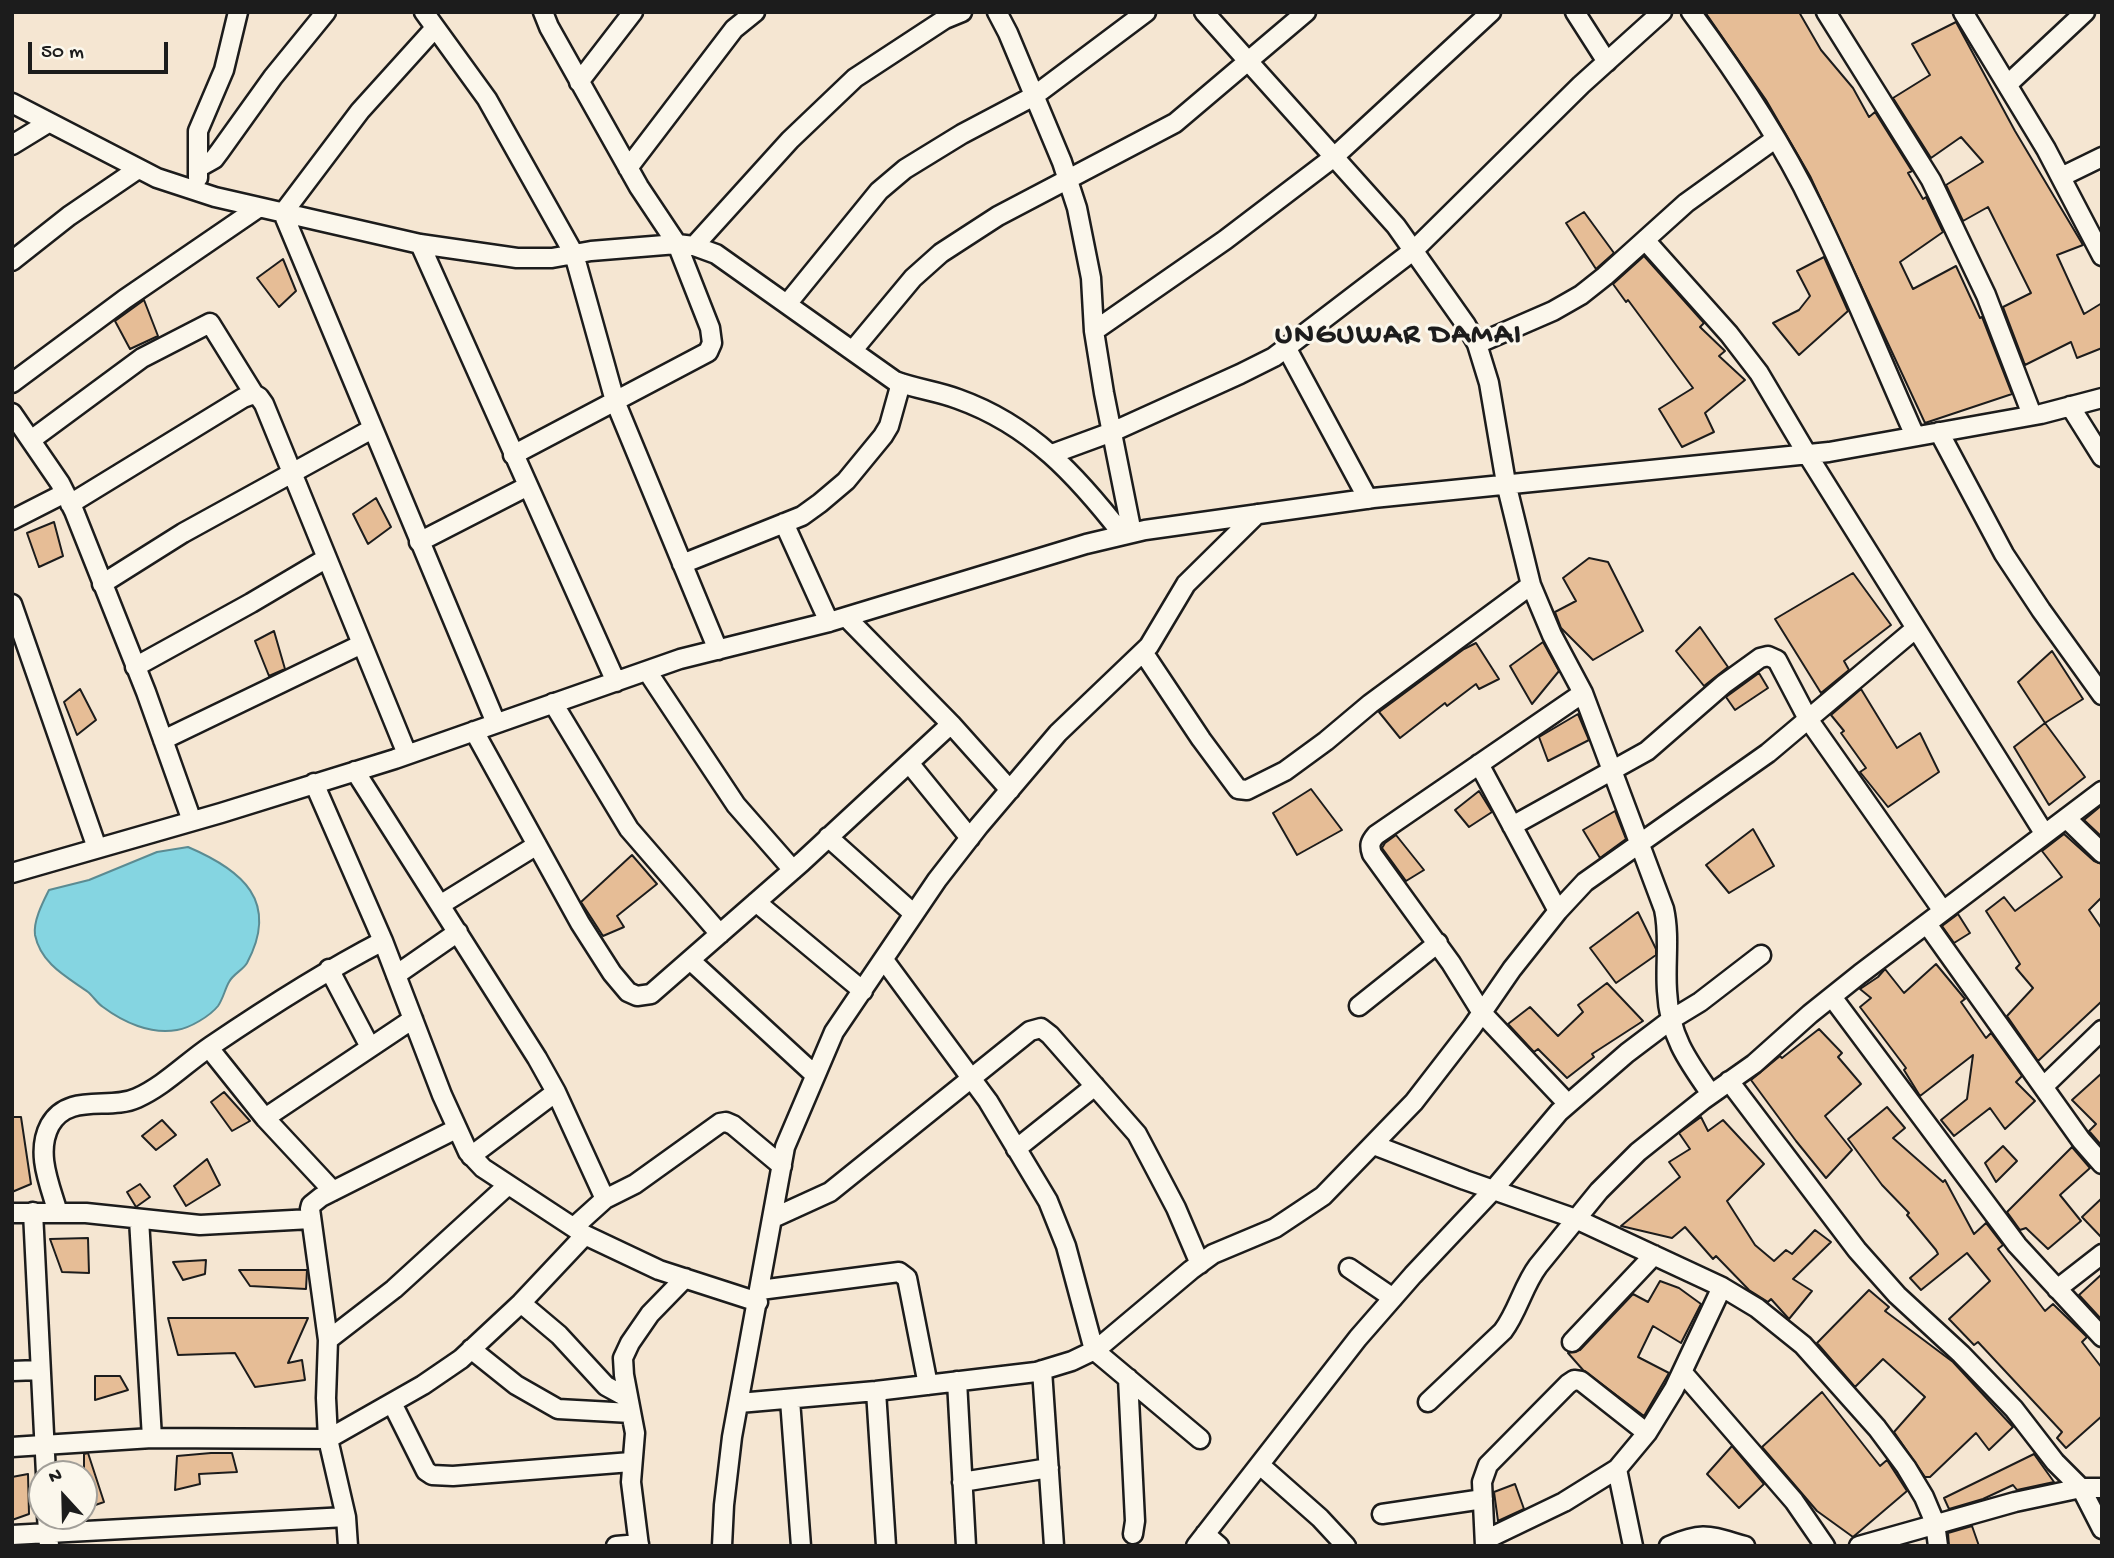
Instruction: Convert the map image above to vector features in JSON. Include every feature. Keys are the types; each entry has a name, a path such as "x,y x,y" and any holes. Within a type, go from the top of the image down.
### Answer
{"street":[{"path":"198,192 198,131 224,70 238,12"},
{"path":"198,168 214,159 273,77 326,12"},
{"path":"424,12 487,99 574,254 615,401 718,650"},
{"path":"513,455 708,352 712,343 685,245 628,168 543,12"},
{"path":"579,82 633,12"},
{"path":"628,168 734,29 755,12"},
{"path":"685,245 856,78 945,19 962,12"},
{"path":"997,12 1009,33 1077,208 1091,278 1094,331 1128,534"},
{"path":"787,304 879,191 905,169 962,134 1034,96 1146,12"},
{"path":"1204,12 1396,226 1466,324 1477,345 1489,383 1506,483 1531,584 1552,635 1583,693 1664,909 1667,925 1667,992 1672,1018 1682,1054 1711,1094"},
{"path":"853,350 913,278 941,253 998,216 1175,123 1306,12"},
{"path":"1094,331 1225,240 1334,157 1491,12"},
{"path":"1575,12 1606,62"},
{"path":"1052,454 1112,432 1274,357 1414,250 1606,62 1662,12"},
{"path":"1691,12 1727,61 1813,206 1915,436"},
{"path":"1826,12 1930,180 1986,295 2032,415"},
{"path":"1963,12 2060,177 2102,256"},
{"path":"2007,85 2085,12"},
{"path":"283,213 360,111 435,28"},
{"path":"12,103 157,178 258,208 419,244 517,258 552,258 685,245 716,254 901,383 958,399 1016,426 1052,454 1128,534"},
{"path":"12,145 48,123"},
{"path":"1477,345 1553,311 1581,295 1686,203 1775,138"},
{"path":"2060,177 2102,157"},
{"path":"12,261 69,216 138,169"},
{"path":"12,383 125,299 258,208"},
{"path":"283,213 496,723"},
{"path":"1645,240 1729,334 1759,373 1915,629 2044,833"},
{"path":"419,244 616,682"},
{"path":"31,440 142,358 210,323 254,394 264,404 407,754"},
{"path":"1286,347 1368,499"},
{"path":"682,564 802,516 820,503 846,481 889,426 901,383"},
{"path":"12,520 23,513 68,499 254,394"},
{"path":"14,867 97,848 192,821 407,754 647,671 838,619 1128,534 1368,499 1807,454 2032,415 2102,398"},
{"path":"2070,406 2102,457"},
{"path":"12,413 68,499 135,667 192,821"},
{"path":"103,584 183,533 372,429"},
{"path":"1939,432 2004,554 2102,695"},
{"path":"419,542 528,486"},
{"path":"722,1546 727,1478 785,1147 834,1032 937,880 970,838 1058,733 1149,646 1186,584 1257,514"},
{"path":"783,523 838,619 951,724 1010,790"},
{"path":"135,667 327,558"},
{"path":"1143,652 1201,740 1238,789 1247,790 1285,771 1531,584"},
{"path":"12,604 97,848"},
{"path":"739,1403 876,1391 1042,1370 1072,1361 1094,1350 1213,1254 1275,1228 1323,1196 1414,1102 1558,911 1585,882 1768,753 1915,629"},
{"path":"163,740 362,644"},
{"path":"1512,826 1647,751 1724,684 1760,658 1768,656 1777,660 1808,719 1943,911"},
{"path":"647,671 736,805 793,870"},
{"path":"1568,1104 1482,1013 1438,943 1372,854 1370,841 1583,693"},
{"path":"553,704 629,829 720,934"},
{"path":"474,731 580,923 612,973 628,992 637,996 651,994 793,870 951,724"},
{"path":"909,763 970,838"},
{"path":"1479,764 1558,911"},
{"path":"355,771 537,1058 556,1091 605,1199"},
{"path":"314,783 383,941 456,1129 471,1156 483,1168 580,1231 659,1269 685,1278 759,1296 904,1273 928,1385"},
{"path":"1428,1402 1503,1331 1528,1278 1599,1191 1638,1153 1711,1094 1754,1064 1832,997 2102,791"},
{"path":"2066,818 2102,853"},
{"path":"828,837 914,914"},
{"path":"440,905 537,845"},
{"path":"756,902 863,991"},
{"path":"1927,924 2081,1140 2102,1164"},
{"path":"396,975 458,932"},
{"path":"58,1213 44,1168 43,1154 50,1125 59,1114 70,1107 83,1104 135,1100 329,968 383,941"},
{"path":"1359,1006 1438,943"},
{"path":"1220,1546 1201,1540 1323,1380 1568,1104 1672,1018 1700,1002 1761,955"},
{"path":"690,960 815,1075"},
{"path":"884,960 972,1079 1048,1202 1066,1246 1094,1350 1200,1439"},
{"path":"329,968 370,1047"},
{"path":"1832,997 2017,1245 2102,1337"},
{"path":"265,1118 413,1019"},
{"path":"773,1218 830,1192 1030,1031 1041,1028 1137,1134 1149,1153 1200,1264"},
{"path":"2044,1086 2102,1030"},
{"path":"209,1048 265,1118 333,1191"},
{"path":"1729,1082 1857,1250 1897,1295 1961,1354 2014,1409 2055,1462 2081,1488 2102,1529"},
{"path":"1016,1149 1095,1086"},
{"path":"471,1156 556,1091"},
{"path":"12,1447 152,1438 328,1439 424,1385 461,1359 522,1303 605,1199 635,1184 713,1127 726,1122 782,1166"},
{"path":"348,1546 346,1517 328,1439 328,1340 311,1205 333,1191 456,1129"},
{"path":"1374,1145 1576,1219 1723,1287 1757,1308 1803,1345 1891,1448 1924,1497 1935,1523 1938,1546"},
{"path":"328,1340 394,1289 508,1185"},
{"path":"33,1212 45,1460"},
{"path":"12,1213 58,1213 200,1224 311,1219"},
{"path":"139,1219 152,1438"},
{"path":"2057,1289 2102,1254"},
{"path":"1572,1342 1654,1255"},
{"path":"1349,1268 1393,1298"},
{"path":"616,1546 639,1545 631,1482 635,1433 623,1358 650,1314 685,1278"},
{"path":"1647,1433 1581,1381 1574,1380 1568,1384 1488,1465 1482,1482 1485,1543 1564,1502 1617,1469 1647,1433 1683,1373 1723,1287"},
{"path":"522,1303 559,1335 607,1386 629,1405"},
{"path":"471,1349 516,1385 558,1409 629,1405"},
{"path":"12,1371 40,1370"},
{"path":"1042,1370 1054,1546"},
{"path":"1683,1373 1794,1501 1825,1546"},
{"path":"1128,1378 1135,1521 1133,1534"},
{"path":"957,1381 966,1546"},
{"path":"876,1391 887,1546"},
{"path":"790,1400 800,1546"},
{"path":"393,1403 426,1471 432,1475 453,1476 631,1462"},
{"path":"1260,1465 1320,1518 1346,1546"},
{"path":"962,1482 1049,1468"},
{"path":"1617,1469 1633,1546"},
{"path":"1865,1545 1935,1523 2081,1488 2102,1488"},
{"path":"1382,1514 1483,1499"},
{"path":"12,1535 346,1517"},
{"path":"1669,1546 1693,1535 1710,1536 1745,1546"}],"water":[{"path":"188,847 225,866 250,890 257,905 259,922 256,941 247,963 231,979 220,1003 210,1014 182,1029 157,1031 128,1022 111,1012 56,969 38,945 36,924 49,890 89,880 157,852"}],"building":[{"path":"1705,12 1799,12 1821,50 1853,88 1869,117 1875,112 1912,171 1908,173 1923,199 1926,197 1943,232 1900,262 1913,289 1956,266 1980,318 1982,317 2012,394 1925,423 1810,176 1766,100"},
{"path":"1956,22 2015,131 2083,245 2057,255 2084,314 2102,303 2102,348 2077,358 2071,342 2025,365 2003,307 2031,293 1988,207 1963,221 1946,185 1983,162 1961,137 1931,158 1893,98 1930,75 1912,44"},
{"path":"1584,212 1614,253 1596,269 1566,223"},
{"path":"1644,256 1704,323 1700,327 1725,351 1719,356 1745,380 1705,413 1714,432 1682,447 1659,409 1693,388 1628,300 1626,302 1613,284"},
{"path":"1824,257 1848,311 1799,355 1773,323 1799,310 1810,296 1797,271"},
{"path":"283,259 296,291 279,307 257,278"},
{"path":"144,300 158,336 130,349 115,321"},
{"path":"376,498 391,527 368,544 353,514"},
{"path":"54,522 63,556 39,567 27,533"},
{"path":"1589,558 1608,562 1643,631 1593,660 1561,628 1555,612 1576,601 1563,578"},
{"path":"1853,573 1891,625 1844,661 1849,670 1821,693 1775,619"},
{"path":"1700,627 1728,667 1704,686 1676,651"},
{"path":"274,631 285,669 269,676 255,641"},
{"path":"1543,642 1559,671 1532,704 1510,666"},
{"path":"1476,643 1499,679 1479,689 1476,684 1447,706 1445,703 1400,738 1379,712"},
{"path":"2052,651 2083,699 2045,723 2018,682"},
{"path":"1759,673 1768,688 1735,710 1726,697"},
{"path":"80,689 96,720 77,735 64,702"},
{"path":"1861,689 1897,748 1920,733 1939,772 1888,807 1860,772 1866,768 1831,715"},
{"path":"1578,714 1589,740 1548,761 1539,737"},
{"path":"2045,723 2085,777 2049,805 2014,747"},
{"path":"1311,789 1342,830 1297,855 1273,813"},
{"path":"1479,791 1492,812 1469,827 1455,810"},
{"path":"2102,805 2102,837 2084,820"},
{"path":"1615,811 1626,839 1600,858 1583,830"},
{"path":"1753,829 1774,866 1729,893 1706,865"},
{"path":"2064,834 2094,861 2102,864 2102,897 2089,910 2102,929 2102,1001 2038,1061 2007,1016 2033,988 2016,968 2020,964 1986,911 2004,897 2015,911 2062,877 2042,851"},
{"path":"1396,835 1424,870 1406,881 1382,848"},
{"path":"632,855 657,884 617,916 624,927 603,936 581,902"},
{"path":"1638,912 1656,949 1656,955 1616,983 1590,948"},
{"path":"1958,914 1970,933 1954,943 1942,926"},
{"path":"1936,964 1965,999 1961,1002 1986,1038 1991,1033 2022,1076 2016,1082 2035,1101 2005,1129 1990,1108 1954,1136 1941,1120 1967,1099 1973,1055 1920,1096 1904,1070 1906,1068 1860,1007 1871,998 1860,989 1885,969 1904,993"},
{"path":"1607,983 1643,1021 1592,1054 1594,1057 1567,1078 1538,1049 1534,1052 1508,1024 1530,1007 1558,1036 1583,1012 1578,1005"},
{"path":"1819,1029 1842,1053 1838,1057 1861,1084 1825,1116 1852,1150 1826,1178 1751,1080"},
{"path":"2102,1073 2102,1146 2089,1131 2096,1124 2072,1100"},
{"path":"224,1092 250,1121 232,1131 211,1102"},
{"path":"1887,1107 1905,1128 1893,1138 1943,1182 1945,1180 1974,1234 1986,1223 2003,1245 1998,1249 2045,1311 2053,1304 2087,1337 2082,1342 2102,1368 2102,1416 2066,1448 2057,1438 2062,1432 1978,1342 1974,1345 1949,1319 1990,1281 1967,1253 1921,1290 1910,1278 1938,1254 1907,1215 1909,1213 1882,1185 1848,1139"},
{"path":"12,1117 21,1117 31,1184 12,1192"},
{"path":"1701,1117 1708,1131 1723,1120 1764,1164 1727,1201 1755,1245 1774,1261 1786,1250 1792,1254 1815,1230 1831,1242 1793,1279 1812,1291 1789,1319 1771,1299 1768,1302 1749,1290 1716,1256 1713,1259 1685,1227 1672,1238 1621,1226 1680,1177 1669,1162 1690,1149 1679,1133"},
{"path":"162,1120 176,1135 156,1150 142,1136"},
{"path":"2003,1146 2017,1161 1996,1182 1985,1163"},
{"path":"2072,1147 2090,1168 2060,1195 2081,1221 2048,1249 2026,1228 2020,1230 2007,1212"},
{"path":"207,1159 220,1185 186,1206 174,1186"},
{"path":"140,1184 150,1197 136,1207 127,1192"},
{"path":"2102,1198 2102,1238 2082,1217"},
{"path":"88,1238 89,1273 62,1272 50,1239"},
{"path":"206,1260 205,1274 183,1280 173,1262"},
{"path":"239,1270 307,1270 306,1289 250,1286"},
{"path":"2102,1274 2102,1320 2079,1295"},
{"path":"1660,1281 1679,1288 1701,1304 1681,1343 1653,1326 1638,1357 1669,1373 1644,1416 1583,1370 1568,1353 1580,1350 1633,1294 1648,1302"},
{"path":"1869,1290 1889,1307 1885,1311 1953,1362 2013,1427 1989,1450 1976,1433 1930,1477 1925,1477 1894,1432 1925,1397 1883,1359 1855,1387 1817,1343"},
{"path":"168,1318 308,1318 288,1363 302,1360 305,1380 255,1387 235,1353 178,1355"},
{"path":"95,1376 120,1376 128,1390 95,1400"},
{"path":"1822,1392 1880,1466 1887,1460 1907,1491 1853,1537 1817,1511 1762,1447"},
{"path":"1732,1446 1764,1484 1739,1508 1707,1474"},
{"path":"88,1453 90,1460 84,1460 84,1454"},
{"path":"232,1453 237,1472 199,1474 200,1484 175,1490 177,1456"},
{"path":"2034,1454 2054,1482 2017,1490 2013,1485 1983,1499 1949,1509 1944,1498"},
{"path":"28,1474 28,1514 12,1520 12,1477"},
{"path":"98,1484 104,1502 98,1504"},
{"path":"1515,1484 1524,1509 1498,1521 1494,1492"},
{"path":"1972,1526 1979,1546 1949,1546 1948,1533"}],"district":[{"name":"UNGUWAR DAMAI","path":"1399,337"}]}
